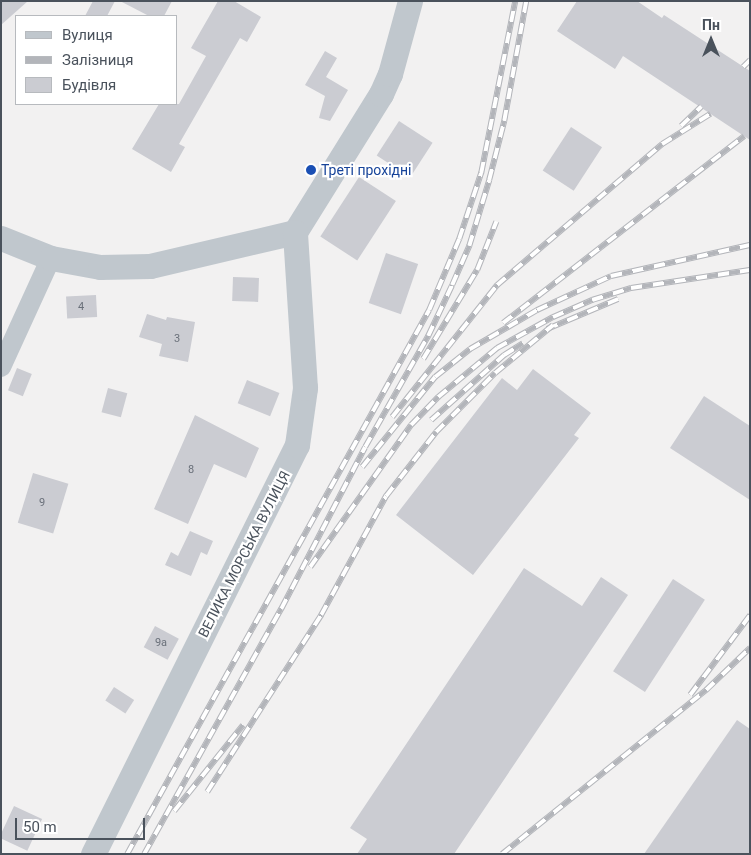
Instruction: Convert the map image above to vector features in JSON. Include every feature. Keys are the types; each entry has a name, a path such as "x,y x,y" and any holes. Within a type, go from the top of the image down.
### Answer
{"street":[{"path":"1,238 51,258 100,267 150,266 295,232 381,94 390,74 410,1"},
{"name":"ВЕЛИКА МОРСЬКА ВУЛИЦЯ","path":"92,854 297,445 306,388 295,232"},
{"path":"1,367 51,258"}],"building":[{"path":"1,1 28,1 1,25"},
{"path":"93,1 115,1 108,15 86,15"},
{"path":"120,1 172,1 165,15 147,15"},
{"path":"218,1 234,1 261,17 247,42 240,38 179,144 185,147 171,172 132,149 158,105 179,104 206,56 191,48"},
{"path":"577,1 637,1 662,18 664,15 750,71 750,140 623,56 615,69 557,31"},
{"path":"325,51 337,58 326,77 348,90 330,121 319,118 325,96 305,85"},
{"path":"399,121 433,143 410,177 377,155"},
{"path":"571,127 602,147 574,191 543,171"},
{"path":"359,177 396,201 357,261 320,237"},
{"path":"386,253 418,264 401,314 369,303"},
{"path":"233,277 259,278 258,302 232,301"},
{"path":"96,295 97,317 67,319 66,297"},
{"path":"147,314 166,320 167,317 195,322 188,362 159,356 162,344 139,337"},
{"path":"17,368 32,374 23,396 8,390"},
{"path":"533,369 591,413 574,435 579,438 473,575 396,515 502,378 517,390"},
{"path":"247,380 279,393 270,416 238,403"},
{"path":"108,388 127,393 121,417 102,412"},
{"path":"704,396 750,426 750,500 670,448"},
{"path":"195,415 259,448 246,478 214,464 188,524 154,509"},
{"path":"33,473 68,484 53,534 18,523"},
{"path":"190,531 213,541 207,555 201,552 191,576 165,565 171,552 178,556"},
{"path":"524,568 582,606 601,577 628,595 454,854 357,854 367,839 350,828"},
{"path":"673,579 705,600 645,692 613,671"},
{"path":"155,626 179,639 168,660 144,647"},
{"path":"114,687 134,700 125,713 105,700"},
{"path":"737,720 750,729 750,854 644,854"},
{"path":"14,806 42,819 27,851 1,839 1,834"}],"railway":[{"path":"127,854 429,310 459,239 481,173 515,1"},
{"path":"144,854 281,609 365,447 428,336 452,285 469,246 489,180 504,121 526,1"},
{"path":"743,67 750,60"},
{"path":"681,126 701,107"},
{"path":"392,417 497,285 662,144 710,114"},
{"path":"503,323 744,136"},
{"path":"423,359 477,270 496,222"},
{"path":"362,467 435,377 470,349 537,310 611,276 750,245"},
{"path":"310,567 411,425 438,397 497,348 553,317 592,300 631,288 750,270"},
{"path":"547,329 618,299"},
{"path":"207,792 321,615 386,496 436,432 495,373 553,325"},
{"path":"431,420 504,355 523,343"},
{"path":"690,695 750,615"},
{"path":"502,854 706,690 750,648"},
{"path":"174,811 243,725"}],"place":[{"name":"Треті прохідні","path":"311,170"}]}
